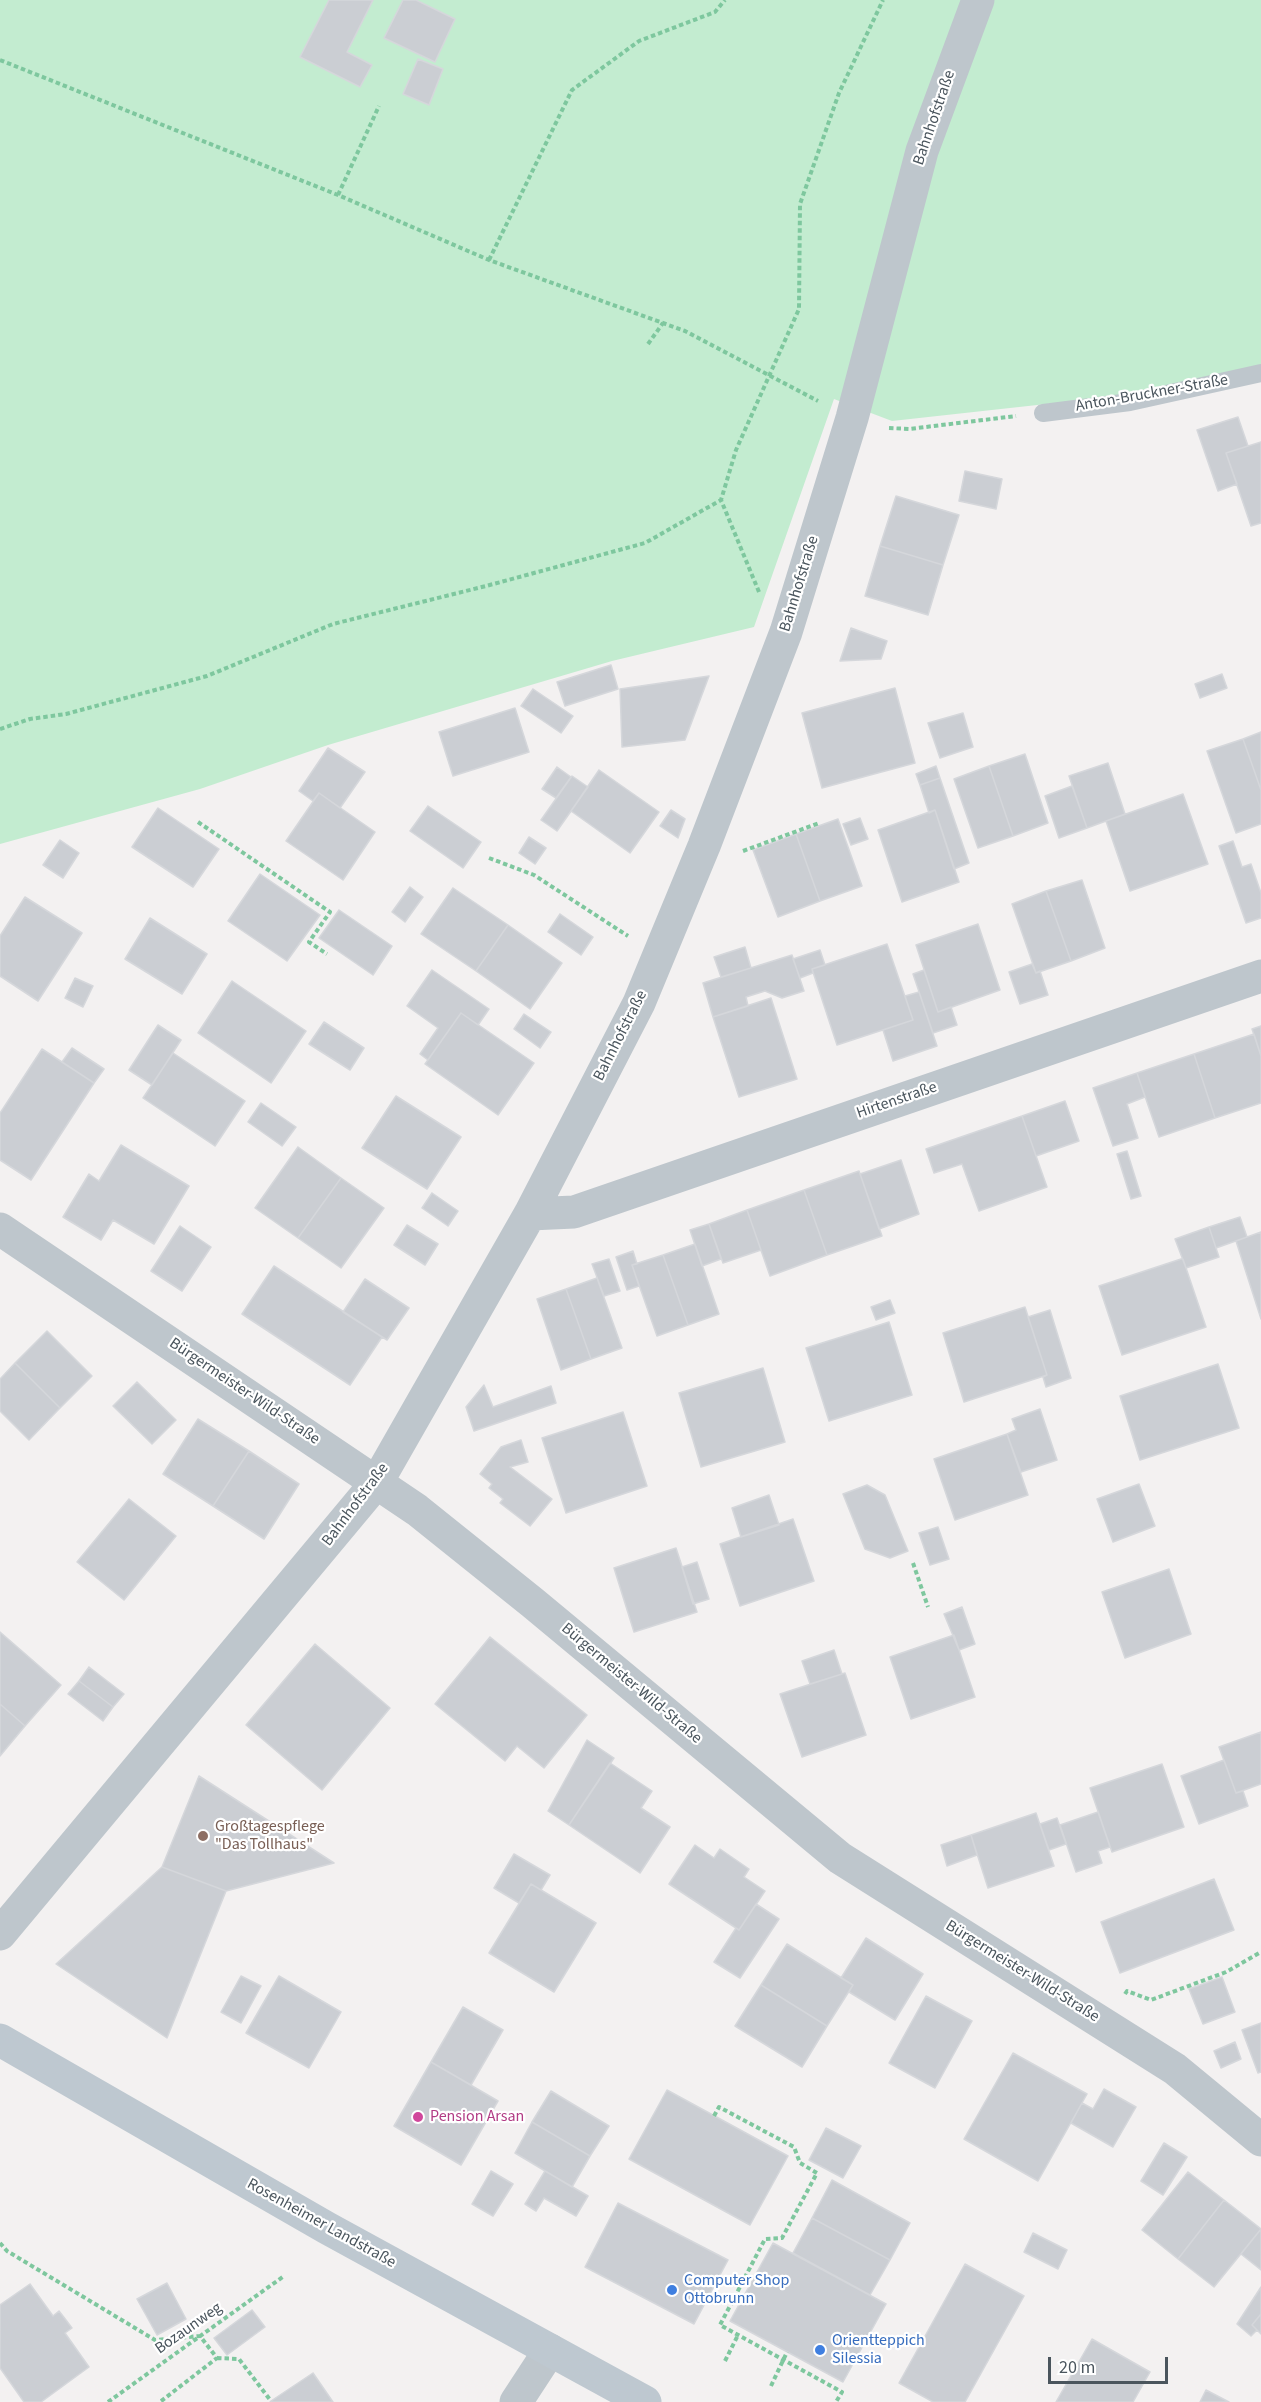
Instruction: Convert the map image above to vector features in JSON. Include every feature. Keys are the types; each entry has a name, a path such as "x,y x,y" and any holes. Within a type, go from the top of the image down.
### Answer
{"main road":[{"name":"Rosenheimer Landstraße","path":"0,2040 327,2228 645,2402"}],"street":[{"name":"Bahnhofstraße","path":"0,1934 377,1482 531,1214 639,1003 704,846 786,632 852,418 922,150 978,0"},
{"name":"Hirtenstraße","path":"531,1214 574,1212 1261,976"},
{"name":"Bürgermeister-Wild-Straße","path":"0,1229 417,1510 524,1595 840,1858 1175,2070 1261,2140"},
{"path":"516,2402 550,2350"}],"lane":[{"name":"Anton-Bruckner-Straße","path":"1043,413 1130,402 1261,374"}],"path":[{"path":"489,260 572,90 639,41 715,12 725,0"},
{"path":"786,632 762,626 762,599 721,500 736,450 799,309 800,204 839,93 884,0"},
{"path":"0,60 338,195 489,260 685,331 852,418 886,428 909,429 1043,413"},
{"path":"338,195 379,106"},
{"path":"648,344 663,323"},
{"path":"0,729 30,719 66,714 207,676 333,624 645,543 721,500"},
{"path":"198,822 330,912 309,942 327,954"},
{"path":"704,846 735,853 819,823"},
{"path":"489,858 534,875 659,956"},
{"path":"913,1563 928,1607"},
{"path":"1105,2025 1127,1991 1150,2000 1226,1972 1261,1952"},
{"path":"714,2116 719,2107 794,2147 800,2163 817,2173 782,2238 765,2239 720,2325 842,2392 836,2402"},
{"path":"0,2243 7,2251 155,2340 200,2336 217,2358"},
{"name":"Bozaunweg","path":"108,2402 284,2276"},
{"path":"725,2361 738,2335"},
{"path":"771,2386 787,2352"},
{"path":"160,2402 217,2358 239,2359 270,2401"}],"green space":[{"path":"0,0 1261,0 1261,365 1128,395 892,421 834,399 754,627 612,661 328,745 200,789 0,844"}],"building":[{"path":"329,0 373,0 347,52 372,65 360,87 300,57"},
{"path":"403,0 416,0 455,19 435,62 384,38"},
{"path":"418,59 443,69 429,105 403,94"},
{"path":"1238,417 1248,446 1226,453 1237,484 1218,491 1197,430"},
{"path":"1261,442 1261,523 1251,526 1226,453"},
{"path":"965,471 1002,479 996,509 959,501"},
{"path":"896,496 959,515 943,565 880,546"},
{"path":"880,546 943,565 928,615 865,596"},
{"path":"851,628 887,641 881,659 840,661"},
{"path":"611,665 618,689 565,706 557,682"},
{"path":"1222,674 1227,688 1200,698 1195,684"},
{"path":"709,676 685,740 622,747 620,689"},
{"path":"895,688 915,763 822,788 802,713"},
{"path":"533,689 573,716 561,733 521,706"},
{"path":"515,708 529,752 453,776 439,732"},
{"path":"963,713 973,747 940,758 928,723"},
{"path":"1261,732 1261,790 1243,739"},
{"path":"1243,739 1261,790 1261,824 1236,833 1207,751"},
{"path":"328,748 365,772 340,808 319,793 313,801 299,791"},
{"path":"1025,754 1048,823 1013,836 989,766"},
{"path":"1108,763 1125,814 1087,828 1069,776"},
{"path":"936,766 940,778 920,785 916,774"},
{"path":"989,766 1013,836 978,848 954,779"},
{"path":"557,767 571,777 556,798 542,789"},
{"path":"599,770 659,812 630,853 571,811"},
{"path":"572,776 588,787 557,831 541,820"},
{"path":"940,778 969,863 954,869 935,810 929,813 920,785"},
{"path":"1072,786 1087,828 1059,838 1045,796"},
{"path":"319,793 375,832 343,880 286,841"},
{"path":"1183,794 1208,864 1130,891 1106,821"},
{"path":"428,806 481,842 463,868 410,831"},
{"path":"158,808 219,849 193,887 132,847"},
{"path":"671,810 685,819 678,838 660,826"},
{"path":"935,810 959,882 902,902 878,830"},
{"path":"860,818 868,839 851,845 843,824"},
{"path":"838,819 862,886 820,901 796,834"},
{"path":"796,834 820,901 778,917 753,850"},
{"path":"529,837 546,848 535,864 519,853"},
{"path":"60,840 79,853 63,878 43,865"},
{"path":"1233,841 1242,867 1251,864 1261,893 1261,918 1246,923 1219,846"},
{"path":"260,874 320,915 287,961 228,921"},
{"path":"1082,880 1105,948 1071,961 1046,891"},
{"path":"410,887 423,897 405,922 392,912"},
{"path":"453,888 508,925 476,971 421,934"},
{"path":"1046,891 1071,961 1036,973 1012,904"},
{"path":"25,897 82,933 38,1001 0,976 0,936"},
{"path":"339,910 392,946 373,975 319,938"},
{"path":"560,914 593,937 581,955 548,932"},
{"path":"150,918 207,954 182,994 125,959"},
{"path":"978,924 1000,990 938,1012 916,945"},
{"path":"508,925 562,963 530,1009 476,971"},
{"path":"887,944 913,1020 837,1045 812,969"},
{"path":"745,947 751,968 721,977 714,957"},
{"path":"820,950 825,965 812,969 813,973 800,978 793,959"},
{"path":"792,955 804,991 782,998 765,991 746,997 748,1006 713,1017 703,983"},
{"path":"1032,964 1036,973 1040,971 1048,995 1020,1004 1009,972"},
{"path":"432,970 489,1009 478,1025 461,1013 428,1060 420,1054 438,1028 407,1006"},
{"path":"924,970 938,1012 951,1007 957,1025 933,1033 913,974"},
{"path":"75,978 93,986 83,1007 65,998"},
{"path":"232,981 306,1031 271,1083 198,1033"},
{"path":"919,992 937,1046 893,1061 883,1030 913,1020 905,996"},
{"path":"771,998 797,1079 739,1097 713,1017"},
{"path":"461,1013 534,1063 498,1115 425,1064"},
{"path":"524,1014 551,1032 540,1048 514,1029"},
{"path":"324,1022 364,1048 350,1070 309,1044"},
{"path":"158,1025 181,1040 152,1085 129,1070"},
{"path":"1261,1026 1261,1056 1252,1029"},
{"path":"1254,1034 1261,1056 1261,1103 1215,1118 1194,1054"},
{"path":"72,1048 104,1069 94,1083 62,1062"},
{"path":"42,1049 94,1083 31,1180 0,1160 0,1113"},
{"path":"173,1053 245,1101 215,1146 143,1098"},
{"path":"1194,1054 1215,1118 1159,1137 1137,1073"},
{"path":"1137,1073 1145,1097 1127,1104 1138,1138 1113,1146 1093,1088"},
{"path":"396,1096 461,1137 427,1189 362,1148"},
{"path":"1065,1101 1079,1141 1036,1156 1022,1116"},
{"path":"261,1103 296,1127 282,1146 248,1122"},
{"path":"1022,1116 1047,1187 979,1211 962,1164 934,1173 926,1149"},
{"path":"121,1145 189,1186 154,1244 113,1220 101,1240 63,1217 89,1174 99,1181"},
{"path":"298,1147 341,1178 298,1238 255,1208"},
{"path":"1127,1151 1141,1196 1131,1199 1117,1154"},
{"path":"901,1160 919,1214 879,1229 860,1174"},
{"path":"859,1171 882,1236 827,1255 804,1190"},
{"path":"341,1178 384,1208 341,1268 298,1238"},
{"path":"804,1190 827,1255 770,1276 747,1210"},
{"path":"432,1193 458,1211 448,1226 422,1208"},
{"path":"747,1210 761,1250 723,1263 709,1224"},
{"path":"1240,1217 1247,1237 1216,1248 1209,1227"},
{"path":"709,1224 721,1259 702,1266 690,1230"},
{"path":"407,1225 438,1244 425,1265 394,1245"},
{"path":"180,1226 211,1247 182,1291 151,1271"},
{"path":"1209,1227 1219,1257 1186,1268 1175,1239"},
{"path":"1261,1232 1261,1319 1236,1241"},
{"path":"695,1244 719,1314 688,1325 663,1255"},
{"path":"633,1251 637,1264 632,1265 639,1286 627,1290 616,1257"},
{"path":"663,1255 688,1325 657,1336 632,1265"},
{"path":"609,1259 620,1291 604,1296 592,1264"},
{"path":"1183,1259 1206,1327 1122,1355 1099,1286"},
{"path":"274,1266 382,1337 350,1385 242,1314"},
{"path":"597,1278 622,1348 591,1359 566,1289"},
{"path":"365,1279 409,1308 387,1340 343,1312"},
{"path":"566,1289 591,1359 561,1370 537,1299"},
{"path":"890,1300 895,1313 876,1320 871,1307"},
{"path":"1025,1307 1047,1375 964,1402 943,1333"},
{"path":"1050,1310 1071,1378 1046,1387 1043,1377 1047,1375 1028,1317"},
{"path":"889,1322 912,1395 829,1421 806,1348"},
{"path":"47,1331 92,1376 60,1408 15,1363"},
{"path":"15,1363 60,1408 29,1440 0,1411 0,1379"},
{"path":"1218,1364 1239,1428 1140,1460 1120,1396"},
{"path":"763,1368 785,1442 701,1467 679,1393"},
{"path":"137,1382 176,1420 152,1444 113,1406"},
{"path":"484,1385 493,1407 551,1386 556,1403 474,1431 466,1407"},
{"path":"1040,1409 1057,1460 1021,1472 1007,1434 1016,1430 1012,1419"},
{"path":"623,1412 647,1486 566,1513 542,1438"},
{"path":"198,1419 249,1451 213,1506 163,1474"},
{"path":"1007,1434 1028,1495 955,1520 934,1459"},
{"path":"521,1440 528,1462 510,1467 552,1499 530,1526 500,1503 503,1499 489,1488 492,1484 480,1474 501,1447"},
{"path":"249,1451 299,1484 264,1539 213,1506"},
{"path":"1139,1484 1155,1526 1113,1542 1097,1499"},
{"path":"867,1485 885,1495 908,1551 890,1558 865,1549 843,1494"},
{"path":"769,1495 779,1525 741,1537 732,1508"},
{"path":"129,1499 176,1536 124,1600 77,1562"},
{"path":"793,1519 814,1581 740,1606 720,1544"},
{"path":"938,1527 949,1559 930,1565 919,1533"},
{"path":"676,1548 697,1612 634,1632 614,1568"},
{"path":"697,1562 709,1599 693,1604 682,1567"},
{"path":"1169,1569 1191,1634 1125,1658 1102,1592"},
{"path":"962,1607 975,1644 959,1650 944,1614"},
{"path":"0,1632 61,1685 25,1726 0,1704"},
{"path":"954,1635 975,1697 911,1719 890,1657"},
{"path":"490,1637 587,1715 544,1768 517,1746 505,1761 435,1704"},
{"path":"315,1644 390,1708 322,1790 246,1725"},
{"path":"834,1650 842,1674 810,1684 802,1661"},
{"path":"89,1667 124,1694 113,1707 79,1681"},
{"path":"845,1673 866,1735 802,1757 780,1694"},
{"path":"79,1681 113,1707 103,1721 68,1694"},
{"path":"0,1704 25,1726 0,1756"},
{"path":"1261,1732 1261,1784 1236,1793 1219,1747"},
{"path":"587,1740 614,1758 569,1825 548,1811"},
{"path":"1224,1760 1236,1793 1243,1791 1248,1806 1199,1824 1181,1776"},
{"path":"610,1763 652,1791 641,1808 670,1827 640,1873 569,1825"},
{"path":"1162,1764 1184,1827 1112,1852 1090,1788"},
{"path":"199,1776 334,1863 226,1891 162,1867"},
{"path":"1098,1812 1110,1847 1098,1851 1102,1863 1076,1872 1060,1825"},
{"path":"1036,1813 1054,1866 988,1888 971,1835"},
{"path":"1057,1818 1066,1844 1049,1850 1040,1824"},
{"path":"971,1835 977,1855 947,1866 941,1845"},
{"path":"695,1845 714,1858 720,1849 749,1869 744,1877 765,1891 739,1930 669,1884"},
{"path":"514,1854 550,1875 541,1890 531,1884 519,1903 494,1888"},
{"path":"162,1867 226,1891 167,2038 56,1964"},
{"path":"1214,1879 1234,1930 1120,1973 1101,1922"},
{"path":"531,1884 596,1923 554,1992 489,1953"},
{"path":"756,1904 779,1919 740,1978 714,1962 736,1928 739,1930"},
{"path":"866,1938 923,1974 895,2020 849,1992 853,1985 841,1978"},
{"path":"787,1944 853,1985 827,2026 761,1985"},
{"path":"241,1976 261,1986 241,2023 221,2012"},
{"path":"279,1976 341,2012 309,2068 246,2033"},
{"path":"1222,1977 1235,2012 1203,2024 1189,1989"},
{"path":"761,1985 827,2026 802,2067 735,2026"},
{"path":"926,1996 972,2021 935,2088 889,2063"},
{"path":"463,2007 503,2030 471,2085 431,2062"},
{"path":"1261,2023 1261,2072 1258,2073 1242,2030"},
{"path":"1235,2042 1241,2059 1221,2068 1214,2051"},
{"path":"1013,2053 1087,2094 1038,2181 964,2139"},
{"path":"431,2062 498,2101 461,2165 394,2126"},
{"path":"1104,2089 1136,2107 1113,2147 1071,2123 1082,2103 1093,2109"},
{"path":"667,2090 788,2156 750,2225 629,2159"},
{"path":"551,2091 609,2126 590,2156 532,2122"},
{"path":"532,2122 590,2156 572,2187 515,2153"},
{"path":"826,2128 861,2146 843,2178 809,2160"},
{"path":"1164,2143 1187,2157 1163,2195 1141,2181"},
{"path":"491,2171 513,2184 493,2216 472,2204"},
{"path":"545,2171 588,2196 576,2216 544,2198 536,2211 525,2204"},
{"path":"1188,2172 1224,2200 1178,2259 1142,2230"},
{"path":"832,2180 910,2223 890,2260 812,2218"},
{"path":"1224,2200 1261,2229 1214,2287 1178,2259"},
{"path":"618,2203 728,2260 694,2324 585,2267"},
{"path":"812,2218 890,2260 870,2295 793,2253"},
{"path":"1261,2229 1261,2270 1241,2254"},
{"path":"1033,2233 1067,2250 1058,2269 1024,2252"},
{"path":"773,2243 886,2304 843,2382 730,2321"},
{"path":"965,2264 1024,2296 965,2402 933,2402 899,2383"},
{"path":"167,2283 186,2319 157,2335 137,2299"},
{"path":"30,2284 53,2316 59,2311 72,2328 65,2333 89,2367 41,2402 24,2402 0,2368 0,2305"},
{"path":"1261,2287 1261,2314 1252,2325 1257,2330 1251,2336 1237,2324"},
{"path":"252,2310 265,2327 227,2355 214,2338"},
{"path":"1261,2314 1261,2334 1252,2325"},
{"path":"1092,2339 1150,2372 1133,2402 1056,2402"},
{"path":"313,2373 333,2402 270,2402 271,2401"},
{"path":"1206,2390 1229,2402 1200,2402"}],"place":[{"name":"Großtagespflege \"Das Tollhaus\"","path":"203,1836"},
{"name":"Pension Arsan","path":"418,2117"},
{"name":"Computer Shop Ottobrunn","path":"672,2290"},
{"name":"Orientteppich Silessia","path":"820,2350"}]}
